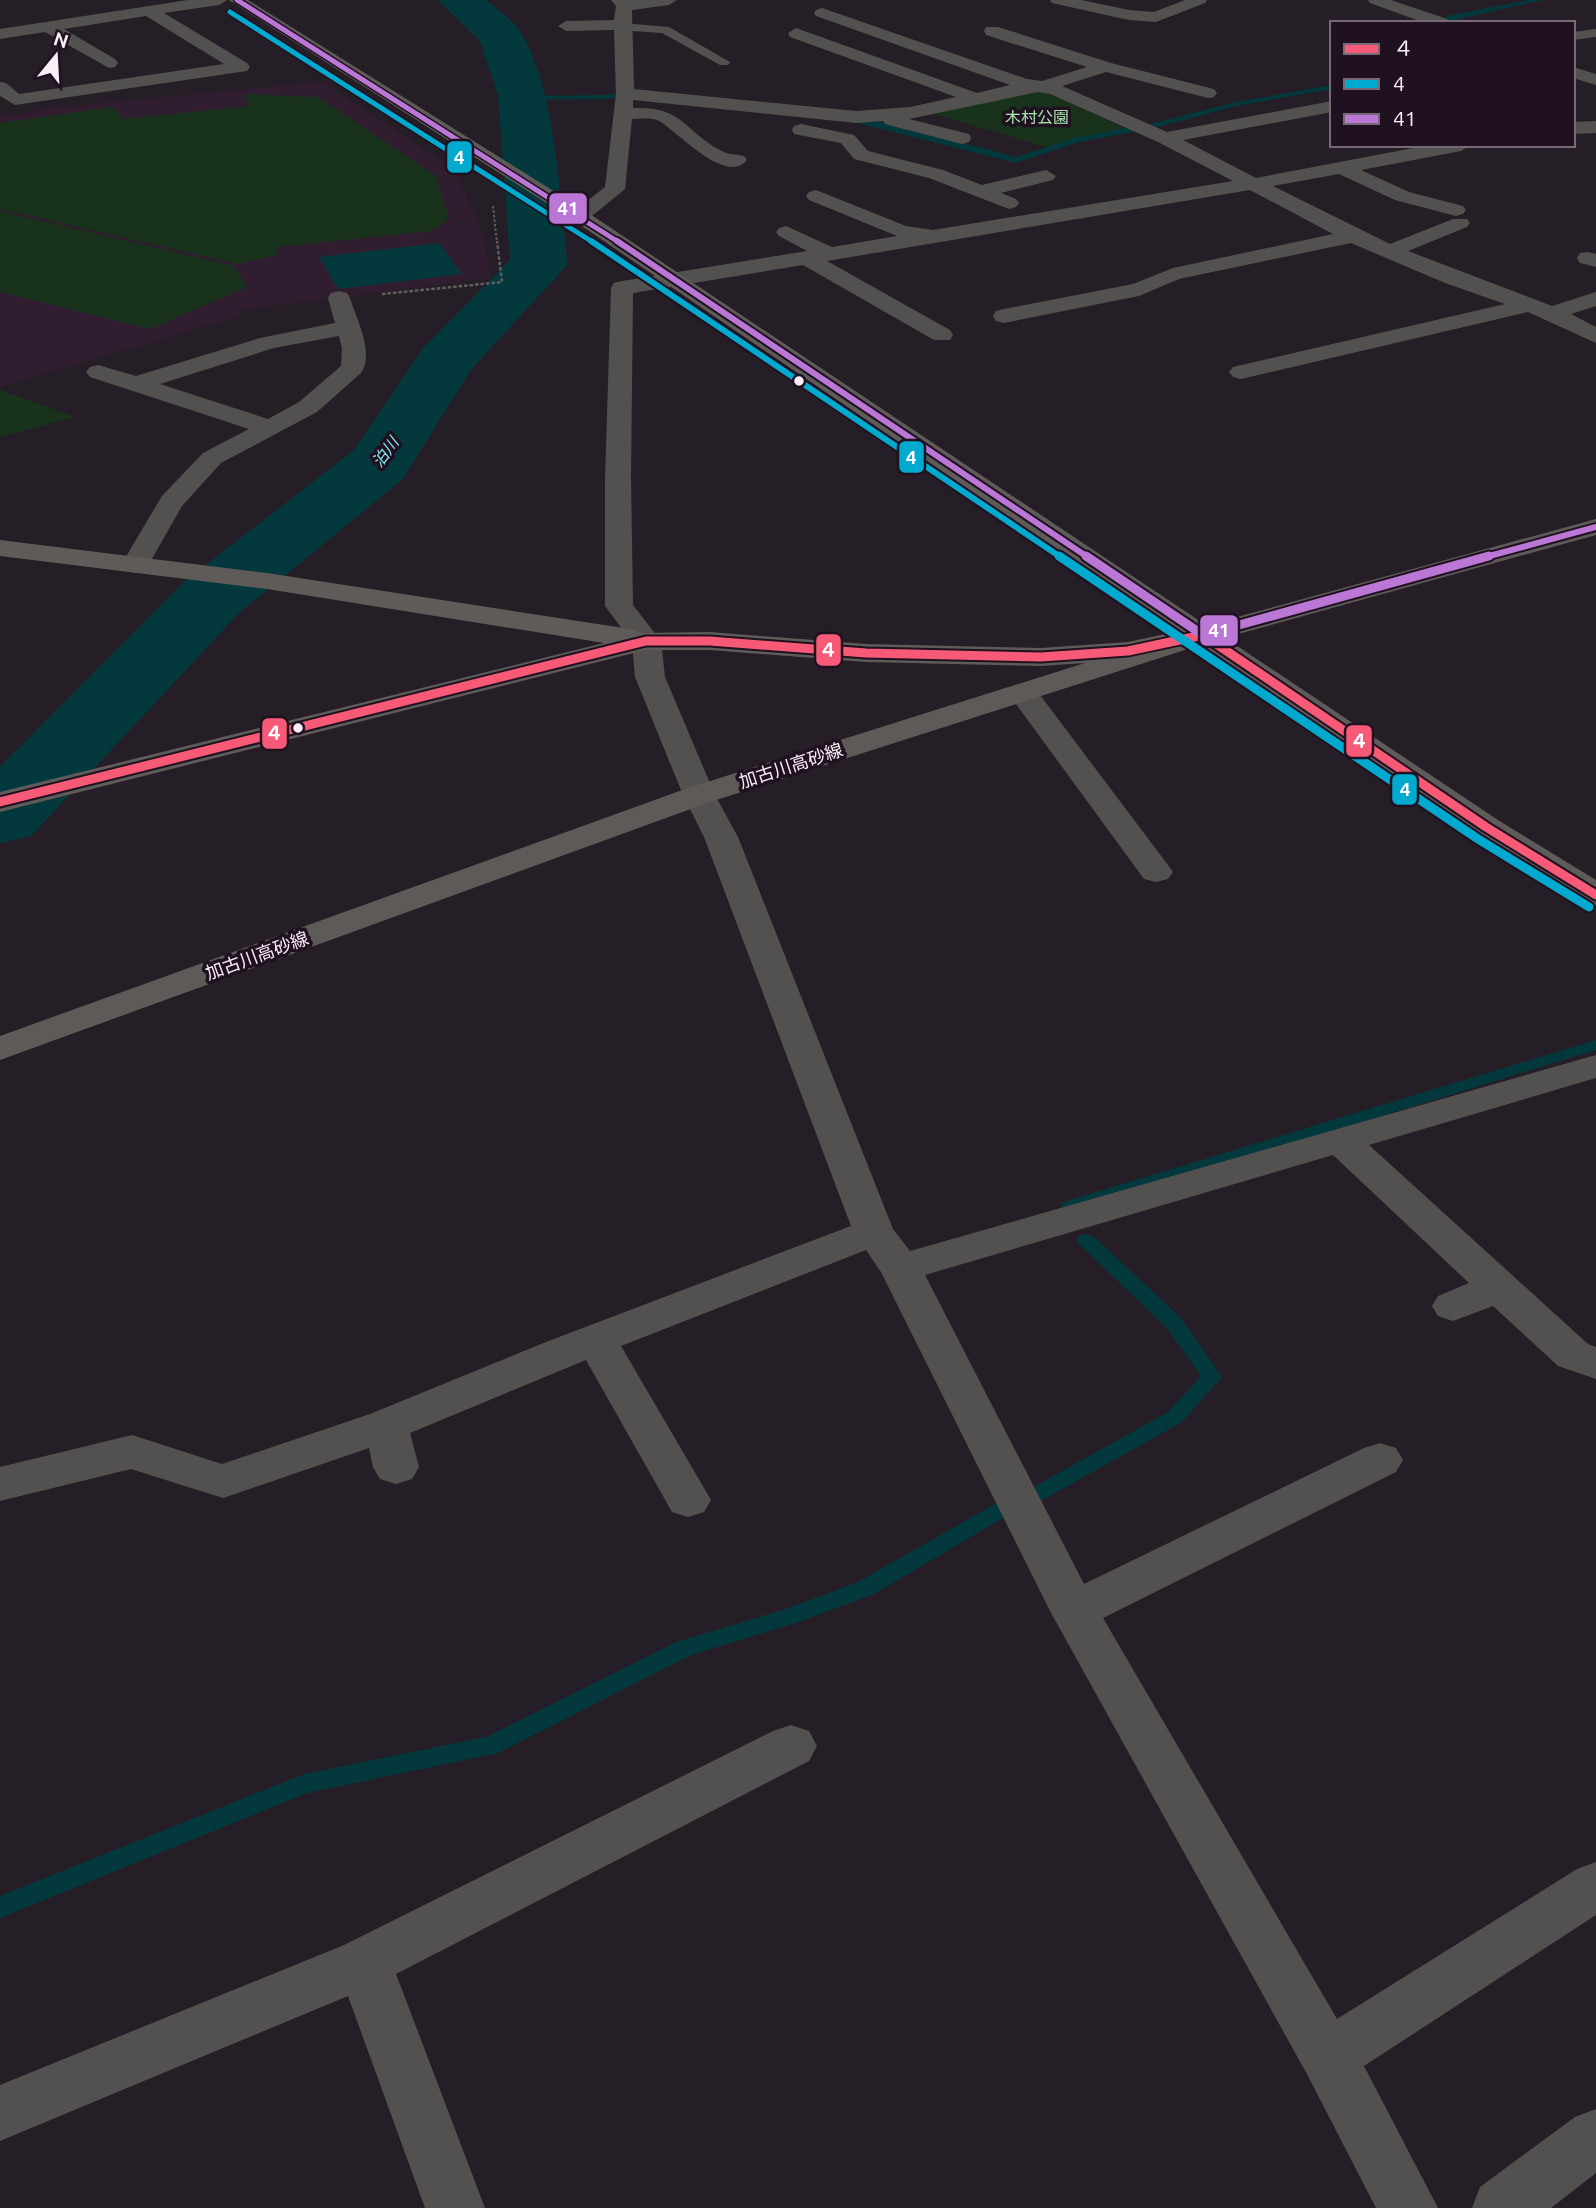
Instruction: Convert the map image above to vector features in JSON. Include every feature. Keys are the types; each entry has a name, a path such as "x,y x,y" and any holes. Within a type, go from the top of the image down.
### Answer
{"main road":[{"name":"加古川高砂線","path":"0,1049 699,795 1203,635 1596,527"}],"street":[{"path":"0,34 219,0"},
{"path":"237,0 580,216 1486,827 1596,895"},
{"path":"566,26 622,15 669,0"},
{"path":"1058,0 1129,15 1156,17 1199,0"},
{"path":"1376,0 1435,21"},
{"path":"15,100 241,66 149,11"},
{"path":"822,13 1023,84 1044,86 1165,138 1353,236 1453,278 1552,313 1596,336"},
{"path":"580,216 615,189 625,94 622,15"},
{"path":"775,37 850,22"},
{"path":"48,27 104,60 78,61"},
{"path":"1011,37 1035,28"},
{"path":"992,31 1164,86 1208,93"},
{"path":"796,33 974,98"},
{"path":"838,63 860,58"},
{"path":"625,94 856,117 910,113 1018,89 1044,86 1105,68"},
{"path":"1575,73 1596,80"},
{"path":"0,87 23,110 0,114"},
{"path":"1165,138 1330,106"},
{"path":"799,112 782,126 847,139 861,155 892,169 936,174 1009,204"},
{"path":"622,114 654,113 664,116 718,158 737,160"},
{"path":"880,115 962,138"},
{"path":"1575,128 1596,127"},
{"path":"1408,2208 1328,2057 1074,1611 900,1268 874,1232 791,1012 721,838 699,795 650,677 646,641 620,606 618,478 622,288 1253,184 1451,147"},
{"path":"1342,168 1402,196 1458,217 1390,251"},
{"path":"980,192 1046,176"},
{"path":"816,196 901,231 939,237"},
{"path":"839,205 864,199"},
{"path":"786,232 820,257 942,335"},
{"path":"1004,316 1139,289 1173,274 1353,236"},
{"path":"1229,262 1253,275"},
{"path":"135,565 172,502 212,458 307,407 353,368 354,348 339,298"},
{"path":"1552,313 1596,299"},
{"path":"1241,372 1530,304"},
{"path":"137,384 311,331 348,328"},
{"path":"98,372 272,428"},
{"path":"0,548 267,581 646,641 710,641 866,653 1041,657 1128,651 1203,635"},
{"path":"0,802 646,641"},
{"path":"1023,693 1156,872"},
{"path":"900,1268 1596,1066"},
{"path":"1341,1141 1573,1354 1596,1364"},
{"path":"0,1484 132,1452 223,1481 391,1446 596,1340 874,1232"},
{"path":"1453,1306 1499,1287"},
{"path":"596,1340 688,1500"},
{"path":"1074,1611 1380,1460"},
{"path":"0,2113 364,1963 791,1746"},
{"path":"1328,2057 1596,1886"},
{"path":"364,1963 455,2208"},
{"path":"1502,2208 1596,2137"}],"lane":[{"path":"622,15 665,30 724,62"},
{"path":"1576,43 1596,33"}],"path":[{"path":"339,298 502,282 493,205 485,176 498,166"}],"shaded area":[{"path":"323,82 456,171 483,236 491,278 241,310 240,316 0,387 0,116 38,112 37,109"}],"green space":[{"name":"木村公園","path":"1043,91 1131,131 1046,147 928,112"},
{"path":"244,94 318,97 436,176 449,219 432,231 277,247 277,255 237,264 0,209 0,123 112,107 123,119 250,106"},
{"path":"0,211 234,266 247,287 150,329 0,292"},
{"path":"0,390 75,417 0,437"}],"water":[{"path":"439,243 462,274 338,289 319,257"}],"waterway":[{"name":"泊川","path":"0,817 212,597 379,464 445,361 539,264 522,95 501,36 460,0"},
{"path":"1448,21 1450,18 1539,0"},
{"path":"842,118 899,129 1016,160 1077,140 1154,125 1236,104 1330,87"},
{"path":"522,98 606,97 637,92"},
{"path":"1070,1206 1596,1045"},
{"path":"1039,1494 1175,1417 1212,1377 1174,1323 1086,1240"},
{"path":"0,1907 304,1784 490,1746 684,1648 788,1617 866,1588 995,1512"}],"transit line":[{"name":"41","path":"237,0 580,216 1203,635 1596,527"},
{"name":"4","path":"230,12 572,228 1478,839 1589,907"},
{"name":"４","path":"0,802 646,641 710,641 866,653 1041,657 1128,651 1203,635 1486,827 1596,895"}]}
